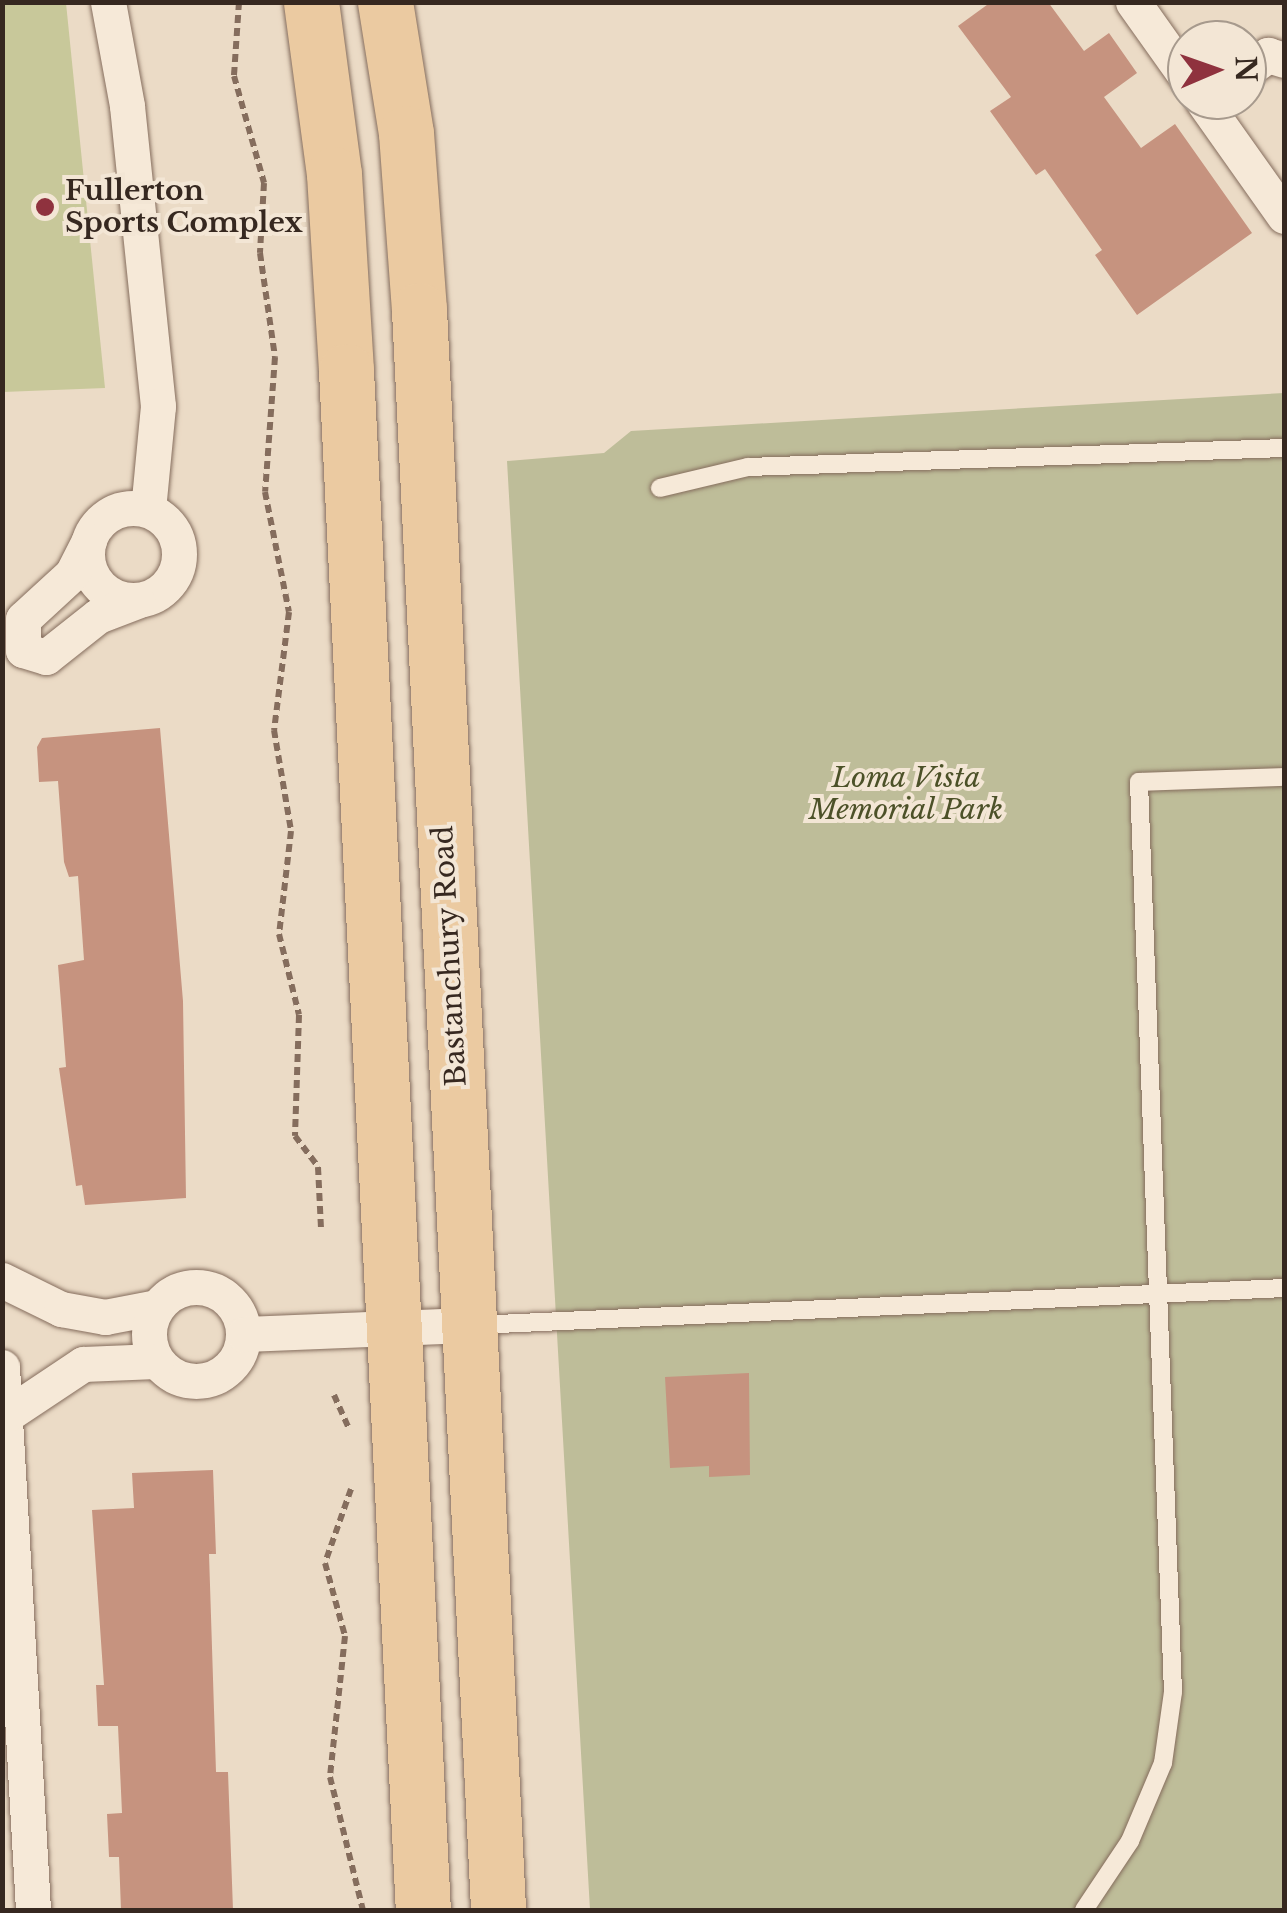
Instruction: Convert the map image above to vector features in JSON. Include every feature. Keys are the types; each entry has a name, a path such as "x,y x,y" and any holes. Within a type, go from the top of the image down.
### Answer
{"main road":[{"path":"310,2 334,174 346,371 424,1910"},
{"name":"Bastanchury Road","path":"385,2 406,133 418,310 498,1910"}],"street":[{"path":"108,2 127,106 158,406 148,510"},
{"path":"1133,2 1167,50"},
{"path":"1217,120 1284,216"},
{"path":"148,510 174,532 177,569 156,595 98,616 46,657 13,658 24,620 72,574 89,542 117,511 148,510"},
{"path":"89,542 87,558 102,588 137,600"},
{"path":"2,1280 61,1310 105,1317 157,1307"},
{"path":"202,1287 234,1306 244,1334 234,1364 202,1382 180,1380 156,1360 148,1334 157,1307 174,1292 202,1287"},
{"path":"244,1334 468,1325"},
{"path":"5,1416 83,1364 156,1360"},
{"path":"2,1367 9,1606 33,1910"}],"lane":[{"path":"660,488 748,467 1284,448"},
{"path":"1084,1910 1130,1841 1164,1763 1173,1692 1139,782 1284,777"},
{"path":"468,1325 1284,1288"}],"path":[{"path":"239,2 234,76 264,183 260,253 275,357 264,492 290,612 274,730 291,831 279,934 300,1016 295,1136 318,1167 321,1228"},
{"path":"334,1394 351,1441"},
{"path":"357,1474 325,1563 345,1636 330,1777 363,1910"}],"green space":[{"name":"Fullerton Sports Complex","path":"2,3 66,3 105,388 3,392"},
{"name":"Loma Vista Memorial Park","path":"1284,393 1284,1910 590,1910 507,461 604,453 631,431"}],"building":[{"path":"991,2 1048,2 1084,51 1109,33 1137,73 1104,97 1141,148 1175,124 1252,233 1137,315 1095,255 1102,250 1045,169 1036,175 990,111 1011,97 958,26"},
{"path":"160,728 183,1001 186,1198 85,1205 82,1185 76,1186 59,1068 66,1067 58,965 84,960 78,876 69,877 64,862 58,781 39,782 37,747 42,738"},
{"path":"749,1373 750,1475 709,1477 709,1466 670,1468 665,1377"},
{"path":"213,1470 216,1554 209,1554 216,1772 228,1772 233,1910 121,1910 119,1857 109,1857 107,1814 122,1813 118,1726 98,1726 96,1685 104,1685 92,1510 134,1508 132,1473"}],"place":[{"name":"Fullerton Sports Complex","path":"45,207"}]}
